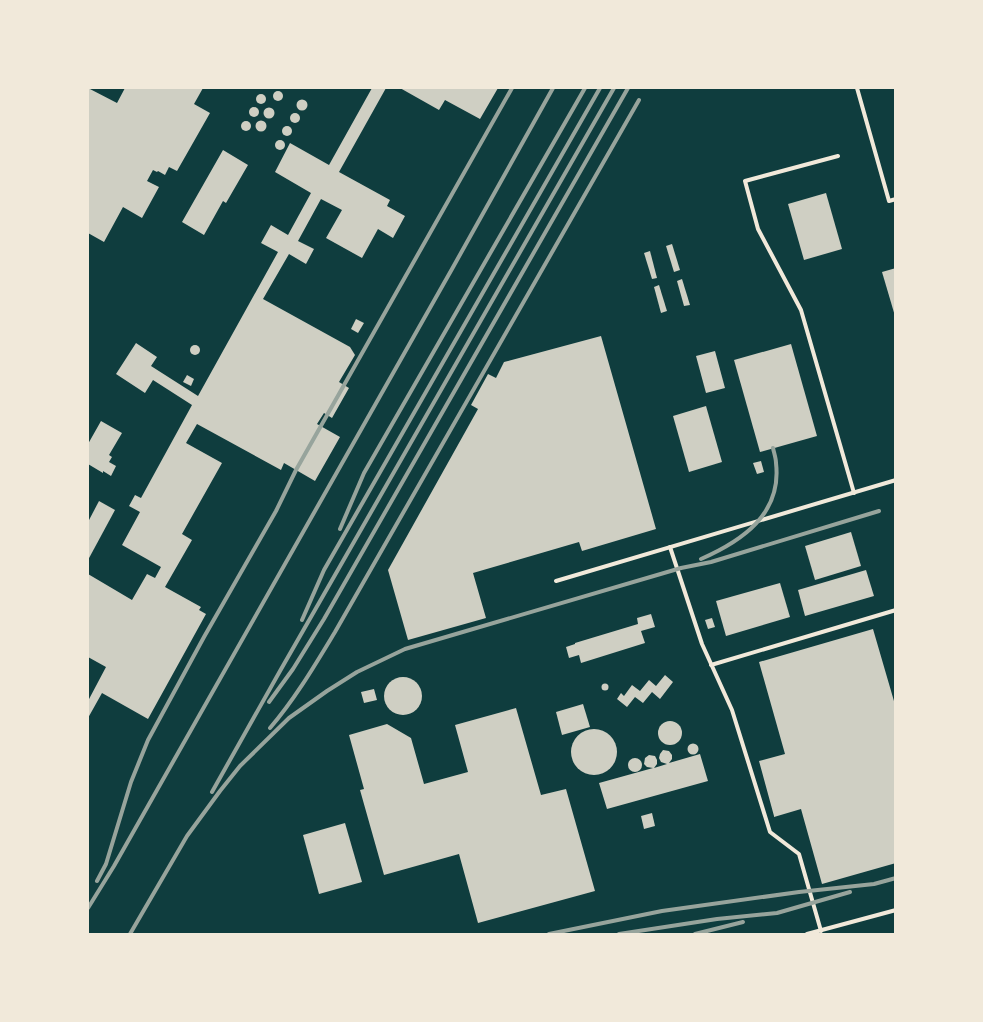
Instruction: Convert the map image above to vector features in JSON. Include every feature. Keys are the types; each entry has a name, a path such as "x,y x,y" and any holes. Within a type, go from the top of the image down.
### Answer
{"lane":[{"path":"857,88 889,201 896,199"},
{"path":"838,156 745,181 758,229 801,310 854,492"},
{"path":"556,581 896,480"},
{"path":"670,547 702,644 732,710 770,832 800,854 821,930"},
{"path":"711,665 896,610"},
{"path":"807,934 896,910"}],"building":[{"path":"88,88 117,103 125,88 203,88 194,104 210,113 177,171 169,167 165,175 153,170 147,181 159,187 142,218 123,207 104,242 88,233"},
{"path":"372,88 386,88 339,172 390,200 387,206 405,216 393,238 378,229 362,258 326,238 342,210 321,199 298,241 314,249 306,264 289,254 263,299 350,347 355,355 339,382 349,388 332,418 324,413 317,424 340,437 315,481 284,463 281,470 197,424 186,443 222,463 182,534 192,540 165,587 201,607 199,610 206,614 148,719 102,693 88,718 88,701 106,667 88,657 88,574 132,600 147,574 155,578 161,567 122,545 140,512 129,506 135,495 141,498 192,405 153,380 145,393 116,374 136,343 157,357 151,366 198,396 278,252 261,243 271,225 288,235 311,193 275,172 290,143 329,165"},
{"path":"400,88 498,88 480,119 445,100 439,110"},
{"path":"278,91 283,96 278,101 273,96"},
{"path":"259,94 263,94 266,99 265,103 259,104 256,101 256,97"},
{"path":"300,100 304,100 307,105 306,109 300,110 297,107 297,103"},
{"path":"252,107 256,107 259,112 258,116 252,117 249,114 249,110"},
{"path":"267,108 271,108 274,113 273,117 267,118 264,115 264,111"},
{"path":"293,113 297,113 300,118 299,122 293,123 290,120 290,116"},
{"path":"261,120 267,126 261,132 255,126"},
{"path":"244,121 248,121 251,126 250,130 244,131 241,128 241,124"},
{"path":"285,126 289,126 292,131 291,135 285,136 282,133 282,129"},
{"path":"278,140 282,140 285,145 284,149 278,150 275,147 275,143"},
{"path":"223,150 248,165 226,203 223,201 204,235 182,222"},
{"path":"826,193 842,249 804,260 788,204"},
{"path":"672,244 680,270 674,272 666,246"},
{"path":"650,251 657,278 652,279 644,253"},
{"path":"896,268 896,316 895,316 882,272"},
{"path":"682,279 690,305 684,306 677,281"},
{"path":"659,285 667,311 661,313 654,287"},
{"path":"356,319 364,323 358,333 351,329"},
{"path":"601,336 656,529 582,551 579,542 473,573 486,618 408,640 388,570 478,409 471,405 488,374 496,378 504,362"},
{"path":"791,344 817,436 760,452 734,360"},
{"path":"195,345 200,350 195,355 190,350"},
{"path":"715,351 725,388 706,393 696,356"},
{"path":"187,375 194,379 191,386 183,382"},
{"path":"706,406 722,462 689,472 673,416"},
{"path":"101,421 122,433 109,455 112,457 109,462 116,466 111,476 88,464 88,444"},
{"path":"761,461 764,472 757,474 753,463"},
{"path":"99,501 115,510 88,560 88,522"},
{"path":"851,532 861,566 815,580 805,546"},
{"path":"866,570 874,596 805,616 798,590"},
{"path":"780,583 790,617 726,636 716,601"},
{"path":"651,614 655,627 641,631 645,643 581,663 579,655 569,658 566,647 638,624 637,618"},
{"path":"712,618 715,627 708,629 705,620"},
{"path":"873,629 896,708 896,863 822,884 801,809 774,817 759,761 785,754 759,662"},
{"path":"665,675 673,682 660,699 652,692 643,703 635,697 627,707 617,699 621,693 624,696 632,685 640,691 649,680 656,686"},
{"path":"403,677 416,683 422,696 416,709 403,715 390,709 384,696 390,683"},
{"path":"605,683 609,687 605,691 601,687"},
{"path":"374,689 377,700 364,703 361,692"},
{"path":"583,704 590,727 562,735 556,712"},
{"path":"516,708 541,795 566,789 595,891 478,923 459,854 384,875 360,790 364,789 349,735 387,724 411,738 424,784 468,772 455,725"},
{"path":"670,721 679,724 682,733 679,742 670,745 661,742 658,733 661,724"},
{"path":"589,729 599,729 613,739 617,752 613,765 607,771 599,775 589,775 575,765 571,757 571,747 581,733"},
{"path":"691,744 695,744 698,749 697,753 691,754 688,751 688,747"},
{"path":"663,750 669,751 672,755 669,763 700,754 708,781 607,809 599,783 653,768 647,767 644,764 645,758 649,755 655,756 657,760 654,768 667,764 661,762 659,758"},
{"path":"635,758 640,760 642,765 640,770 635,772 630,770 628,765 630,760"},
{"path":"652,813 655,826 644,829 641,816"},
{"path":"345,823 362,882 319,894 303,835"}],"railway":[{"path":"97,881 106,864 131,782 148,740 276,511 296,470 512,88"},
{"path":"88,908 114,866 553,88"},
{"path":"340,529 364,473 585,88"},
{"path":"302,620 324,570 600,88"},
{"path":"212,792 614,88"},
{"path":"269,702 293,669 324,619 628,88"},
{"path":"270,728 296,694 335,632 639,100"},
{"path":"701,559 731,544 756,523 766,511 773,497 776,481 776,461 773,448"},
{"path":"130,934 187,836 240,766 289,718 357,672 405,649 681,568 711,562 879,511"},
{"path":"549,934 662,911 799,892 874,884 896,878"},
{"path":"619,934 717,919 777,913 850,892"},
{"path":"695,934 743,922"}]}
